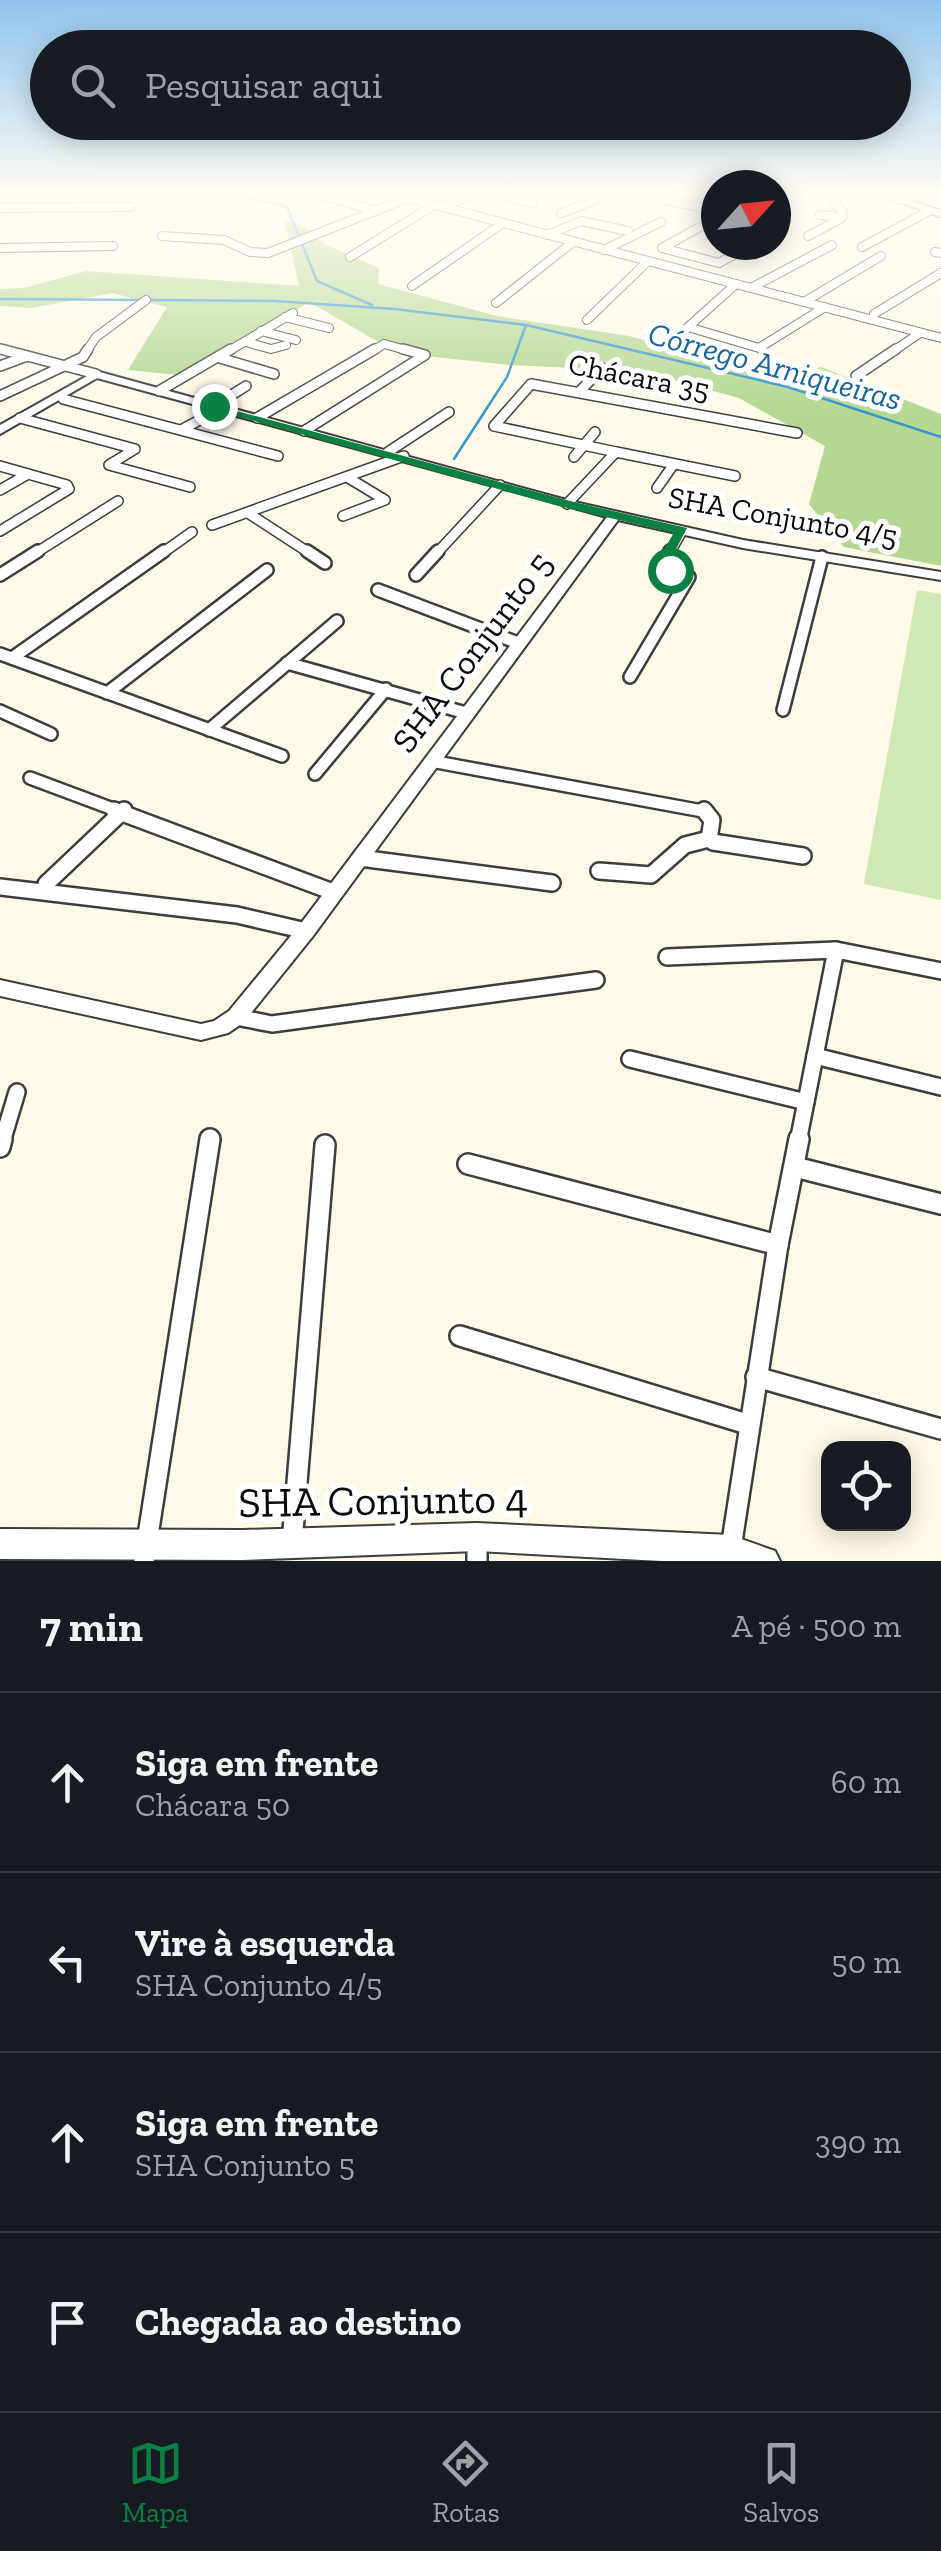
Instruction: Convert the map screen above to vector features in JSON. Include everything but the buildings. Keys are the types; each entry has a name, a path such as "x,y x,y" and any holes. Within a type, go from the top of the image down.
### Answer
{"street":[{"path":"412,286 443,265"},
{"path":"496,303 545,265"},
{"path":"588,320 644,265"},
{"path":"661,265 941,338"},
{"path":"751,288 795,265"},
{"path":"804,302 866,265"},
{"path":"874,314 941,273"},
{"path":"736,284 688,327 759,348 825,308"},
{"path":"0,396 83,357 96,336 146,300"},
{"path":"159,391 289,315 329,328"},
{"path":"262,331 296,340"},
{"path":"856,376 920,333"},
{"path":"246,342 271,349 286,345"},
{"path":"257,418 384,344 425,355 304,431"},
{"name":"SHA Conjunto 5","path":"0,348 615,515 306,931 236,1017"},
{"path":"0,366 27,356"},
{"path":"220,358 274,374"},
{"path":"580,391 602,368"},
{"path":"0,430 96,374"},
{"name":"Chácara 35","path":"735,476 494,426 530,384 797,433"},
{"path":"180,430 246,386"},
{"path":"63,399 278,456"},
{"path":"388,452 449,412"},
{"path":"20,418 135,449 109,465 190,487"},
{"path":"574,458 595,432"},
{"path":"567,504 616,452"},
{"path":"212,525 404,456"},
{"path":"657,488 674,464"},
{"path":"0,466 70,489 0,531"},
{"path":"0,490 28,474"},
{"path":"343,516 385,500 347,477"},
{"path":"416,576 500,484"},
{"path":"0,575 118,501"},
{"path":"248,513 325,563"},
{"name":"SHA Conjunto 4/5","path":"615,515 682,531 941,576"},
{"path":"630,677 689,577 663,568 662,564 682,531"},
{"path":"6,656 192,532"},
{"path":"784,710 822,557"},
{"path":"108,692 266,570"},
{"path":"378,590 518,643"},
{"path":"209,730 337,621"},
{"path":"6,656 282,756"},
{"path":"287,664 466,713"},
{"path":"316,774 386,689"},
{"path":"0,711 52,734"},
{"path":"431,761 708,810 712,820 709,839"},
{"path":"30,778 124,810 333,892"},
{"path":"46,884 124,810"},
{"path":"599,871 652,875 684,846 709,839 803,856"},
{"path":"360,858 552,883"},
{"path":"0,888 237,916 306,931"},
{"path":"730,1556 747,1424 778,1244 836,950"},
{"path":"666,957 836,950 941,971"},
{"path":"0,988 201,1032 236,1017 272,1024 596,980"},
{"path":"815,1056 941,1087"},
{"path":"630,1059 806,1102"},
{"path":"0,1146 17,1092"},
{"path":"145,1552 210,1138"},
{"path":"292,1543 326,1145"},
{"path":"468,1164 778,1244"},
{"path":"795,1167 941,1204"},
{"path":"460,1336 747,1424"},
{"path":"756,1377 941,1429"},
{"name":"SHA Conjunto 4","path":"0,1544 145,1552 292,1543 730,1556 765,1561"}],"green space":[{"path":"294,265 372,265 379,268 378,284 497,316 629,336 790,378 821,367 941,414 941,566 844,547 809,504 825,446 739,398 640,371 509,365 398,353 309,302 189,376 128,370 167,307 112,293 31,308 0,306 0,289 24,288 86,271 299,286"},
{"path":"917,590 941,594 941,900 864,884"}],"waterway":[{"path":"310,265 317,281 372,305"},
{"name":"Córrego Arniqueiras","path":"0,299 275,301 394,309 526,325"},
{"path":"454,459 507,377 526,325"},
{"name":"Córrego Arniqueiras","path":"526,325 788,387 941,437"}],"route":[{"path":"214,406 567,504 682,531 662,564 670,570"}]}
